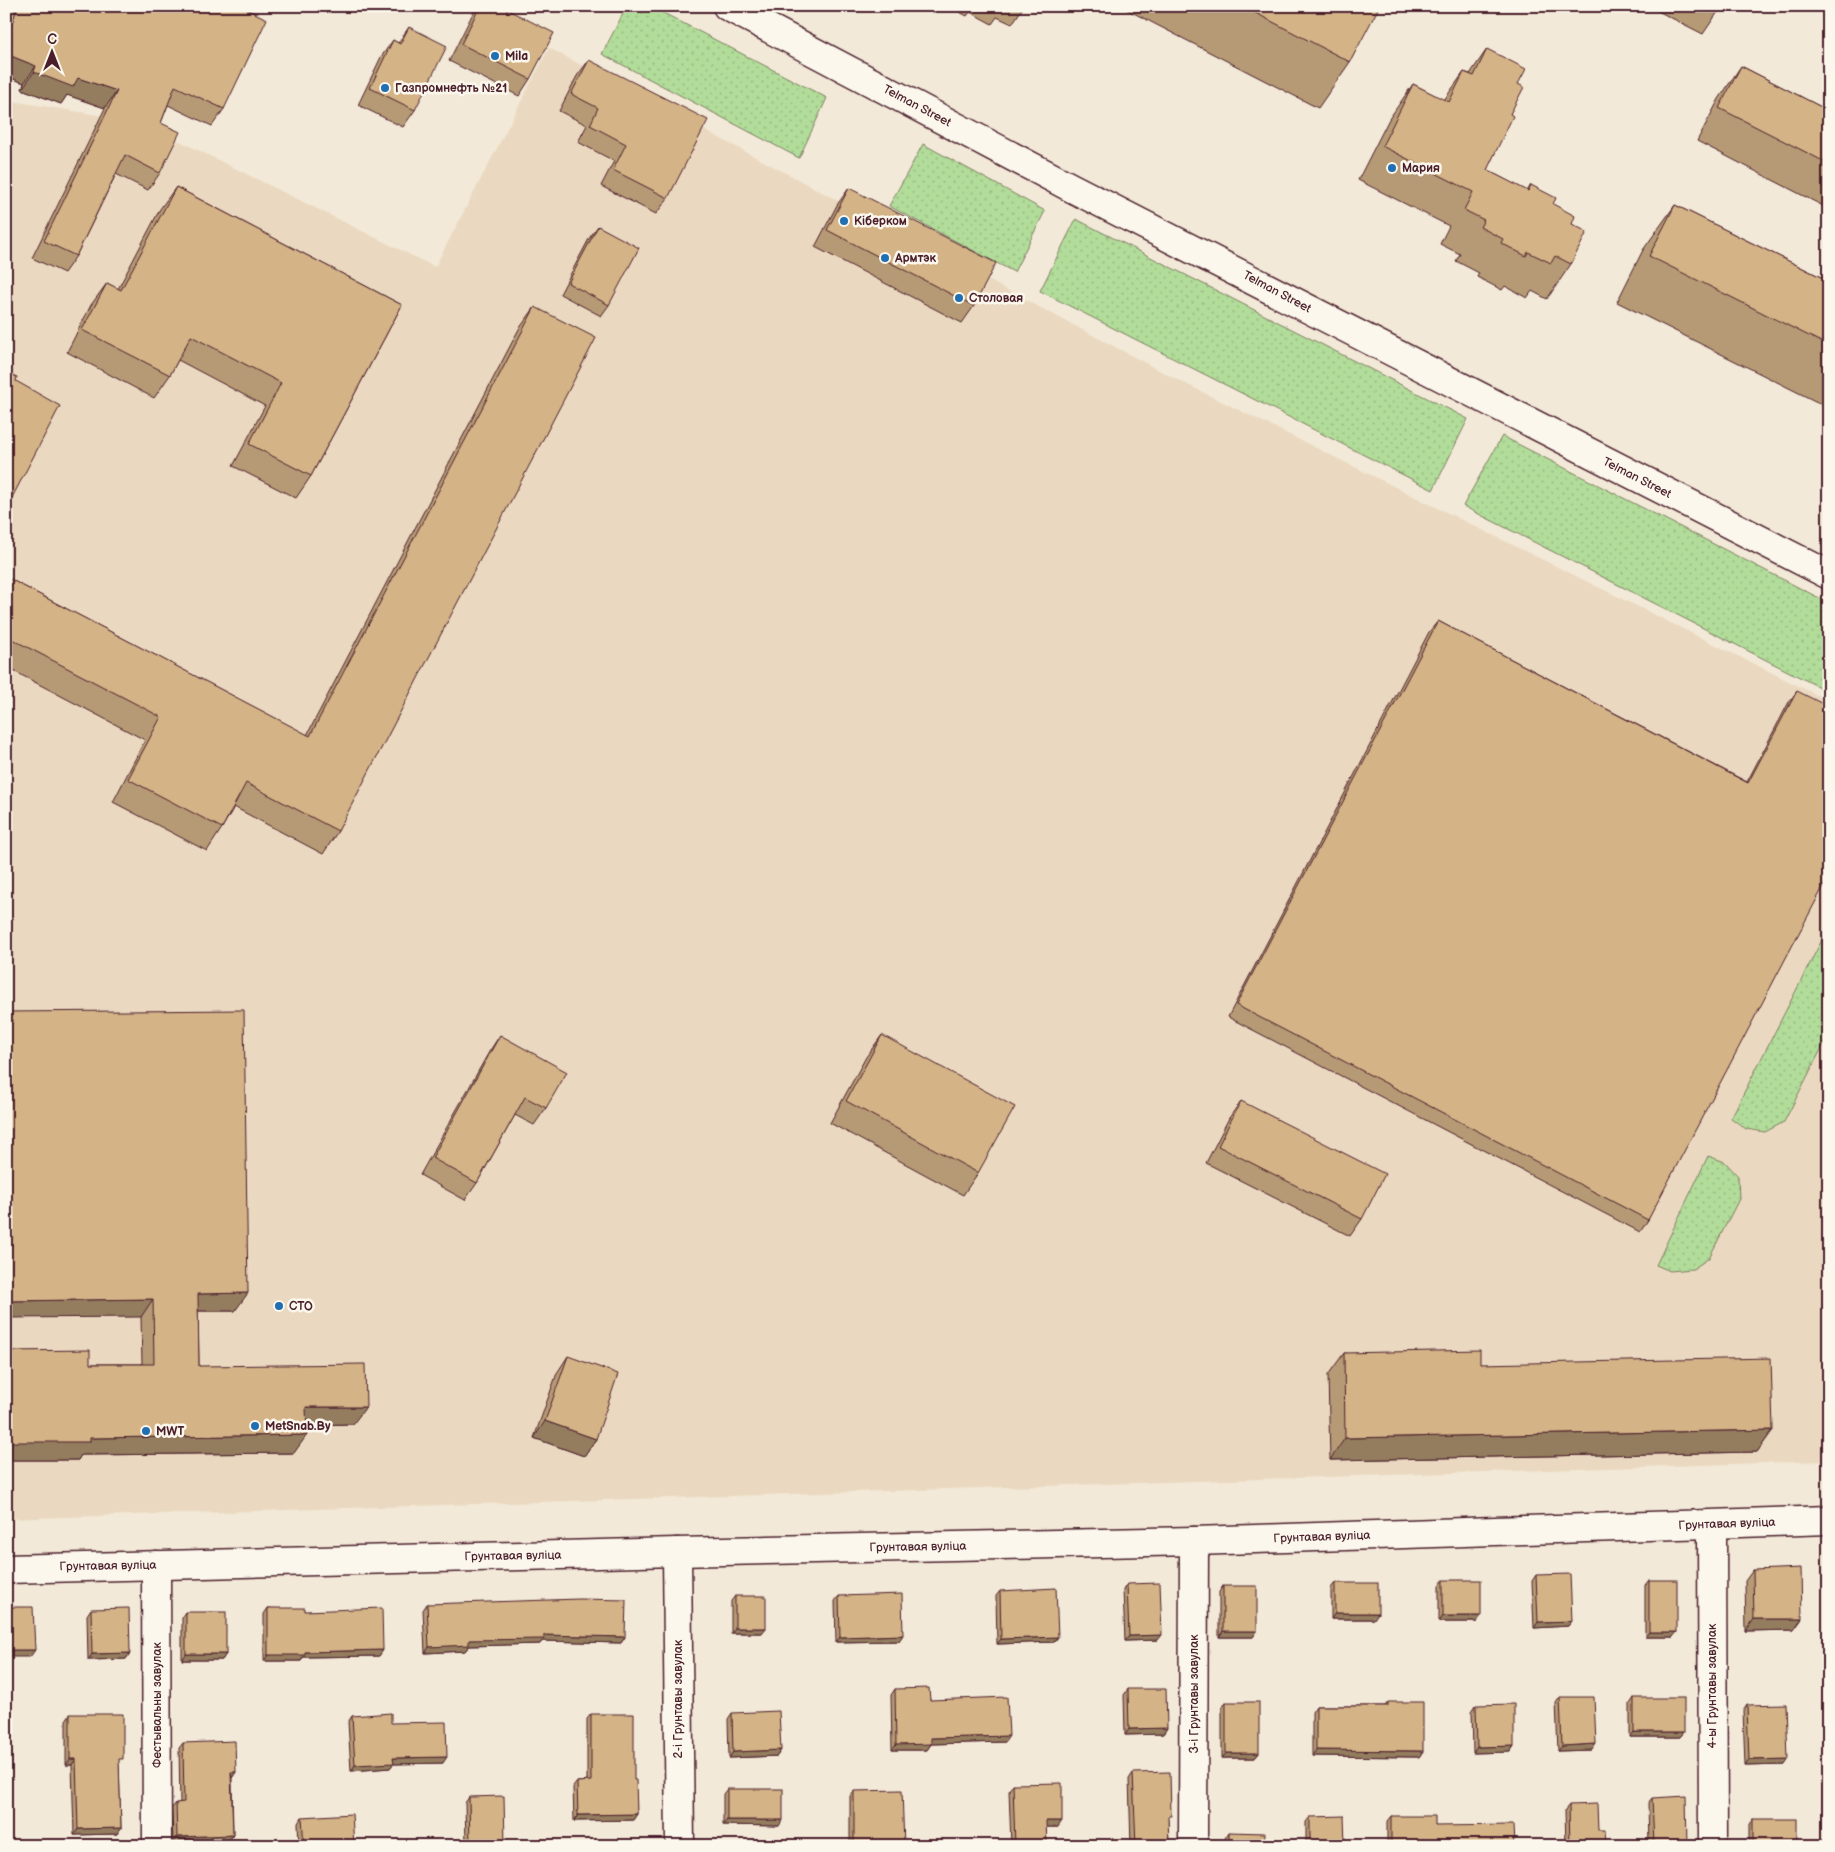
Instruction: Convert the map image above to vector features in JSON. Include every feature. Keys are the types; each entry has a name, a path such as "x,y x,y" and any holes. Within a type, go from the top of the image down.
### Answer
{"main road":[{"name":"Telman Street","path":"727,6 1072,188 1829,575"},
{"name":"Грунтавая вуліца","path":"6,1569 677,1552 1194,1542 1829,1520"},
{"name":"4-ы Грунтавы завулак","path":"1712,1525 1713,1846"},
{"name":"3-і Грунтавы завулак","path":"1193,1846 1194,1542"},
{"name":"2-і Грунтавы завулак","path":"677,1552 680,1846"},
{"name":"Фестывальны завулак","path":"156,1565 157,1846"}],"shaded area":[{"path":"549,48 1170,376 1829,701 1829,1461 6,1519 6,100 141,122 435,267"}],"green space":[{"path":"627,6 650,6 827,98 799,158 602,54"},
{"path":"923,144 1045,211 1014,272 889,206"},
{"path":"1076,219 1468,419 1433,490 1040,291"},
{"path":"1502,436 1829,603 1829,692 1463,506"},
{"path":"1829,926 1829,1034 1784,1122 1765,1132 1746,1129 1731,1118"},
{"path":"1708,1156 1725,1162 1738,1176 1739,1199 1709,1258 1693,1269 1670,1271 1656,1265"}],"building":[{"path":"18,6 240,6 267,19 224,109 175,86 161,123 180,132 160,173 125,155 76,256 44,241 117,91 78,78 73,87 34,72 36,66 6,54 6,40"},
{"path":"480,6 500,6 554,33 530,79 461,44"},
{"path":"1242,6 1373,6 1378,9 1350,62"},
{"path":"409,27 447,46 415,110 370,88 393,40 400,44"},
{"path":"1487,49 1526,69 1518,84 1524,87 1510,114 1513,116 1487,170 1528,191 1531,185 1556,198 1553,204 1575,216 1572,224 1587,232 1571,264 1555,256 1551,263 1528,252 1526,256 1501,243 1503,239 1480,227 1484,220 1464,210 1473,192 1382,146 1413,84 1449,102 1464,72 1474,76"},
{"path":"589,60 708,120 668,198 613,170 626,144 590,125 598,108 571,94"},
{"path":"1741,66 1829,111 1829,164 1719,108"},
{"path":"176,187 402,305 311,476 249,444 281,383 191,336 170,375 82,330 107,283 121,290"},
{"path":"849,188 996,263 974,306 827,230"},
{"path":"1675,205 1829,281 1829,346 1649,256"},
{"path":"598,226 639,248 609,305 568,283"},
{"path":"535,307 596,338 338,831 246,783 222,828 128,779 161,717 6,636 6,577 310,736"},
{"path":"6,372 17,377 16,381 60,406 6,509"},
{"path":"1438,621 1748,783 1797,691 1829,707 1829,876 1648,1220 1236,1005"},
{"path":"244,1010 248,1293 198,1294 199,1366 365,1364 366,1407 306,1407 307,1435 90,1438 90,1442 6,1442 6,1351 90,1350 90,1364 154,1364 153,1299 6,1301 6,1012"},
{"path":"500,1035 567,1072 546,1108 525,1097 477,1183 432,1158"},
{"path":"882,1035 1015,1107 978,1173 846,1101"},
{"path":"1241,1101 1385,1174 1362,1219 1218,1146"},
{"path":"1480,1350 1480,1364 1771,1358 1773,1430 1345,1438 1344,1353"},
{"path":"568,1356 618,1374 596,1439 545,1421"},
{"path":"1801,1568 1802,1619 1754,1619 1753,1570"},
{"path":"1570,1574 1572,1621 1538,1622 1536,1575"},
{"path":"1443,1580 1481,1580 1481,1616 1443,1616"},
{"path":"1649,1580 1677,1580 1677,1632 1649,1632"},
{"path":"1160,1583 1162,1635 1129,1636 1127,1584"},
{"path":"1335,1583 1378,1583 1378,1613 1335,1613"},
{"path":"1223,1586 1257,1586 1257,1631 1223,1631"},
{"path":"1056,1588 1058,1637 1001,1639 1000,1591"},
{"path":"902,1594 903,1635 840,1637 839,1596"},
{"path":"735,1596 766,1596 766,1628 735,1628"},
{"path":"580,1599 626,1600 625,1637 544,1635 544,1639 469,1640 469,1645 429,1647 427,1604"},
{"path":"6,1607 33,1607 35,1650 6,1650"},
{"path":"129,1608 130,1653 92,1654 91,1609"},
{"path":"268,1608 305,1608 305,1611 382,1608 383,1650 305,1652 305,1655 268,1655"},
{"path":"186,1612 226,1612 226,1654 186,1654"},
{"path":"929,1688 930,1700 1007,1697 1009,1736 931,1738 931,1744 896,1745 895,1689"},
{"path":"1128,1689 1166,1689 1167,1728 1129,1729"},
{"path":"1560,1697 1594,1697 1596,1744 1562,1746"},
{"path":"1634,1698 1684,1698 1684,1732 1634,1732"},
{"path":"1226,1702 1259,1702 1259,1753 1226,1753"},
{"path":"1388,1702 1423,1702 1423,1751 1316,1750 1316,1706 1388,1706"},
{"path":"1514,1704 1514,1746 1477,1747 1476,1705"},
{"path":"1786,1704 1788,1759 1749,1760 1747,1705"},
{"path":"779,1711 781,1750 733,1752 732,1713"},
{"path":"391,1713 391,1723 446,1722 447,1757 393,1758 394,1763 355,1765 352,1716"},
{"path":"70,1714 123,1714 123,1759 119,1759 121,1828 78,1829 76,1759 70,1759"},
{"path":"591,1714 634,1714 634,1780 636,1780 637,1814 578,1815 577,1782 591,1781"},
{"path":"235,1741 236,1772 231,1772 233,1835 177,1837 176,1803 184,1802 183,1743"},
{"path":"1170,1772 1171,1816 1168,1816 1169,1846 1136,1846 1133,1773"},
{"path":"1062,1783 1062,1821 1046,1821 1047,1846 1015,1846 1013,1784"},
{"path":"727,1789 783,1789 783,1820 727,1820"},
{"path":"902,1790 904,1846 854,1846 854,1791"},
{"path":"504,1796 505,1846 470,1846 469,1797"},
{"path":"1686,1796 1687,1845 1654,1845 1652,1798"},
{"path":"1597,1804 1598,1830 1605,1830 1606,1846 1570,1846 1569,1805"},
{"path":"352,1814 354,1846 304,1846 302,1817"},
{"path":"1344,1816 1345,1846 1310,1846 1310,1817"},
{"path":"1391,1816 1435,1816 1435,1826 1513,1825 1514,1846 1391,1846"},
{"path":"1753,1819 1797,1819 1797,1846 1753,1846"},
{"path":"1229,1832 1265,1833 1264,1846 1229,1846"}],"place":[{"name":"Mila","path":"495,56"},
{"name":"Газпромнефть №21","path":"385,88"},
{"name":"Мария","path":"1392,168"},
{"name":"Кіберком","path":"844,221"},
{"name":"Армтэк","path":"885,258"},
{"name":"Столовая","path":"959,298"},
{"name":"СТО","path":"279,1306"},
{"name":"MetSnab.By","path":"255,1426"},
{"name":"MWT","path":"146,1431"}]}
